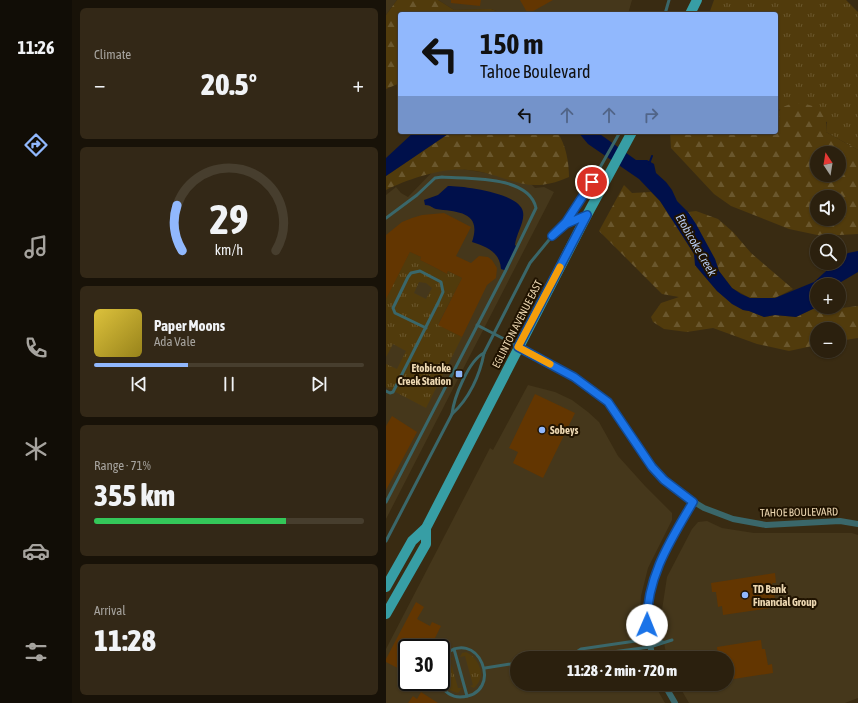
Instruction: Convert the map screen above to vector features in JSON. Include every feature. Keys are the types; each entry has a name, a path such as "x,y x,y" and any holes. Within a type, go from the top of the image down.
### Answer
{"main road":[{"path":"691,12 697,0"},
{"name":"EGLINTON AVENUE EAST","path":"386,587 412,541 426,528 518,347 631,134"},
{"name":"EGLINTON AVENUE EAST","path":"386,614 426,544 426,528"}],"street":[{"name":"TAHOE BOULEVARD","path":"518,347 574,377 608,402 652,467 664,480 693,502 724,516 766,525 840,521 858,524"},
{"path":"651,651 647,614 649,594 667,546 693,502"},
{"path":"668,691 675,703"}],"lane":[{"path":"666,12 669,0"},
{"path":"386,541 452,414 463,404 482,366 484,353 522,277 552,236 566,222 581,201 619,134"},
{"path":"386,218 417,195 435,178 503,182 514,185 531,196 536,208 386,502"},
{"path":"552,236 566,224 587,215"},
{"path":"386,392 393,392 426,328 438,303 443,287 437,279 420,271 411,273 408,277 394,308 394,313 426,328"},
{"path":"477,325 518,347"},
{"path":"452,414 453,401 477,356 484,353"},
{"path":"578,651 581,649 649,639 664,642"},
{"path":"620,651 650,647 672,640"},
{"path":"454,649 466,696"},
{"path":"444,691 450,695 458,697 466,696 479,689 483,683 485,668 480,658 470,650 454,649 450,652"},
{"path":"485,668 510,664"}],"shaded area":[{"path":"386,0 397,0 386,15"},
{"path":"438,0 632,0 629,12 499,12 491,9 454,10"},
{"path":"439,165 527,180 535,188 544,187 554,192 386,519 386,195 396,187 401,193 408,197"},
{"path":"528,385 555,392 572,400 599,422 618,456 672,513 672,520 648,568 641,596 639,632 642,651 510,651 510,691 658,691 665,703 386,703 386,649 490,448 493,450"},
{"path":"707,521 722,528 754,533 852,533 858,535 858,698 845,703 689,703 682,691 734,691 734,651 666,651 660,623 667,577 692,529 698,522"}],"green space":[{"path":"397,0 438,0 454,10 491,9 499,12 398,12 398,84 386,89 386,15"},
{"path":"714,0 846,0 858,12 858,150 826,132 827,122 780,109 778,112 778,12 710,12"},
{"path":"800,103 818,108 826,118 826,132 858,150 858,234 813,234 789,229 731,206 714,194 671,148 670,134 778,134 778,114 779,110 787,105"},
{"path":"448,134 558,134 563,142 569,177 553,183 528,185 483,172 448,170 426,175 386,190 386,176"},
{"path":"624,185 632,193 651,192 660,201 691,247 695,254 695,265 698,269 717,291 743,310 765,317 775,315 796,317 810,310 810,314 846,314 846,308 858,306 858,338 846,340 846,322 810,322 810,346 789,351 757,344 713,328 687,332 664,329 653,322 651,317 661,303 679,297 662,294 599,231"},
{"path":"696,211 718,219 733,232 751,253 793,289 775,298 761,300 750,298 732,288 719,271 715,259 688,212"},
{"path":"410,252 421,257 420,260 447,274 448,271 462,278 438,324 462,337 426,408 386,387 386,364 397,369 406,351 393,344 386,357 386,298","holes":["419,282 426,283 432,288 426,299 414,293"]},
{"path":"466,652 475,659 480,668 480,679 474,688 470,686 473,685 465,656 460,657 462,653"},
{"path":"450,660 458,688 462,688 458,693 450,690"}],"water":[{"path":"412,134 448,134 386,176 386,158"},
{"name":"Etobicoke Creek","path":"580,134 600,134 636,160 647,160 654,164 656,173 666,182 677,201 688,212 696,224 715,259 719,271 732,288 750,298 775,298 810,284 810,310 796,317 775,315 764,317 743,310 732,304 717,291 695,265 694,254 660,201 639,179 588,144"},
{"path":"448,186 478,189 502,195 520,205 523,216 515,245 518,248 507,271 501,269 498,258 492,251 472,242 474,225 471,219 460,213 436,209 429,205 425,205 424,200 438,195"},
{"name":"Etobicoke Creek","path":"858,251 858,272 846,279 818,278 827,270 846,270 846,255"}],"building":[{"path":"451,0 481,0 480,6 451,3"},
{"path":"520,0 553,0 532,12 527,12"},
{"path":"444,213 471,227 456,256 471,263 479,256 488,257 497,268 496,278 487,285 462,337 438,325 462,278 448,271 447,274 420,260 421,257 410,252 386,299 386,235 402,222 412,218 422,215"},
{"name":"Sobeys","path":"535,394 575,413 543,478 513,463 518,452 509,448"},
{"path":"392,416 417,432 386,490 386,426"},
{"name":"TD Bank Financial Group","path":"775,573 776,583 772,583 775,598 770,599 771,608 723,615 722,606 718,607 716,592 712,592 711,583"},
{"path":"416,602 424,607 417,619 430,626 432,622 441,626 434,639 398,639 398,668 386,662 386,659"},
{"path":"761,640 762,649 765,649 768,665 772,664 773,673 734,679 734,651 717,651 717,647"},
{"path":"421,692 438,703 408,703 413,696 417,699"}],"waterway":[{"path":"649,164 652,156"}],"slow traffic":[{"path":"550,364 518,347 560,267"}],"place":[{"name":"Etobicoke Creek Station","path":"459,374"},
{"name":"Sobeys","path":"542,430"},
{"name":"TD Bank Financial Group","path":"745,595"}],"route":[{"path":"592,182 566,222 552,236 566,224 587,215 518,347 574,377 593,389 608,402 634,438 652,467 664,480 693,502 667,546 656,572 649,594 647,625"}]}
